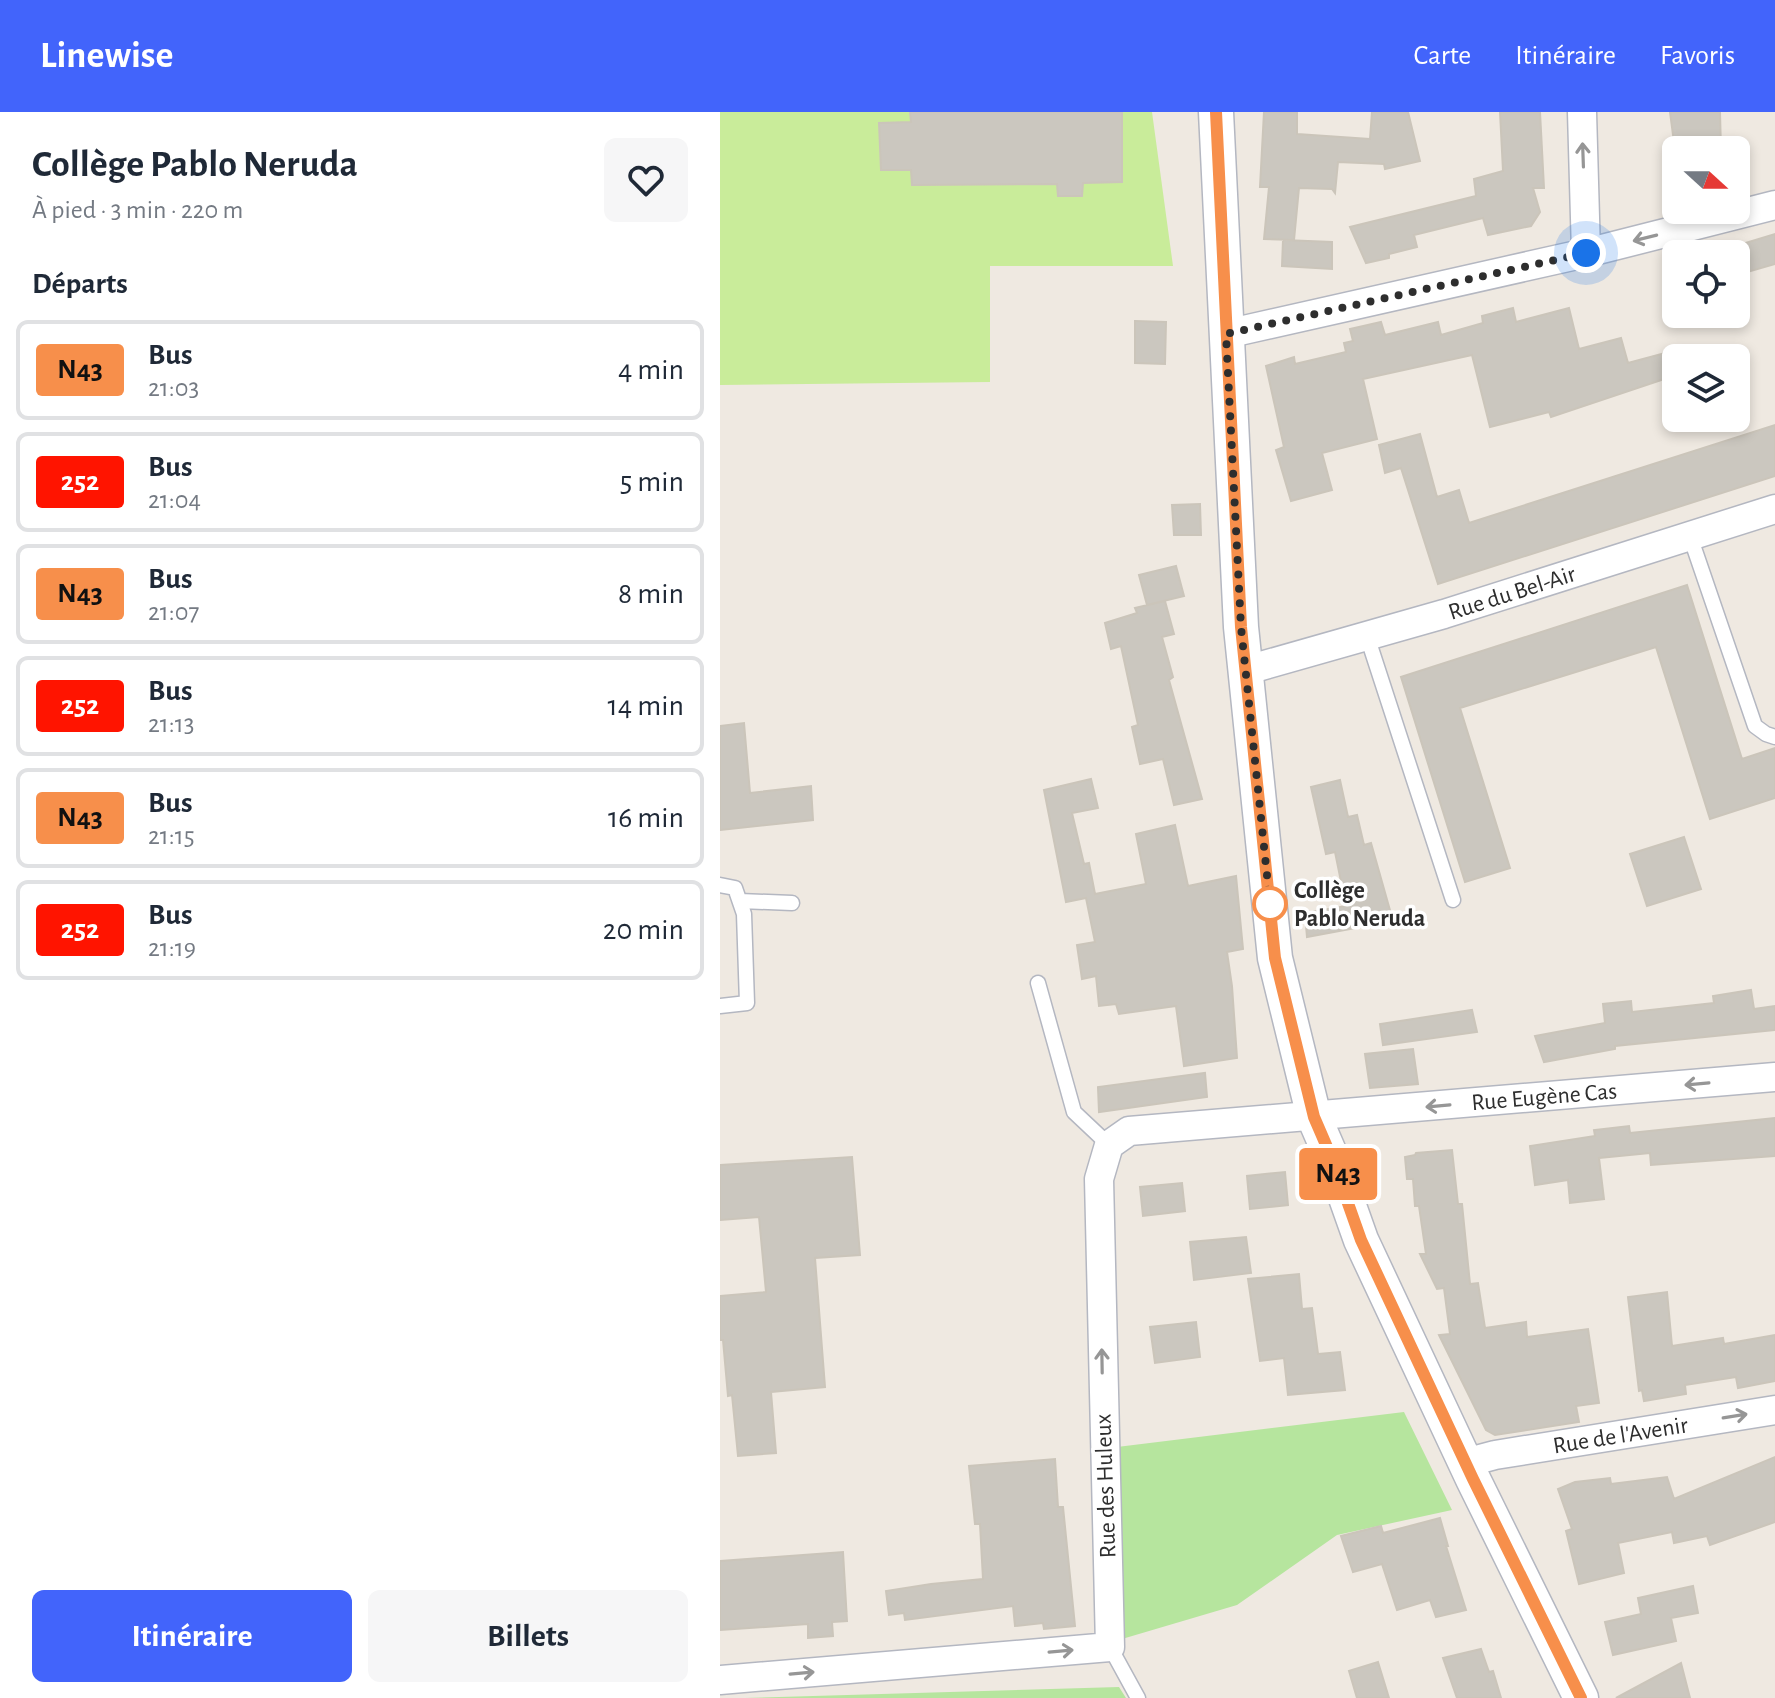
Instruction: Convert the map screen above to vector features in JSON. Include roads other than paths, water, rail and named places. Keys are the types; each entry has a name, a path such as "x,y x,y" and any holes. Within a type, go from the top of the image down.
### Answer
{"street":[{"path":"1216,112 1241,627 1275,958 1314,1117 1361,1240 1465,1463 1581,1698"},
{"path":"1582,112 1586,253"},
{"path":"1226,334 1586,253 1775,205"},
{"name":"Rue du Bel-Air","path":"1247,670 1367,636 1775,509"},
{"name":"Rue Eugène Cas","path":"1314,1117 1775,1077"},
{"path":"1109,1145 1129,1131 1314,1117"},
{"name":"Rue des Huleux","path":"1109,1145 1099,1179 1110,1647"},
{"name":"Rue de l'Avenir","path":"1465,1463 1495,1455 1775,1410"},
{"path":"720,1680 1110,1647"}],"lane":[{"path":"1690,536 1755,726 1775,737"},
{"path":"1367,636 1453,900"},
{"path":"720,885 735,888 744,914 747,1003 720,1006"},
{"path":"740,901 792,903"},
{"path":"1038,983 1074,1112 1109,1145"},
{"path":"1110,1647 1138,1698"}],"place":[{"name":"Collège Pablo Neruda","path":"1270,904"}]}
